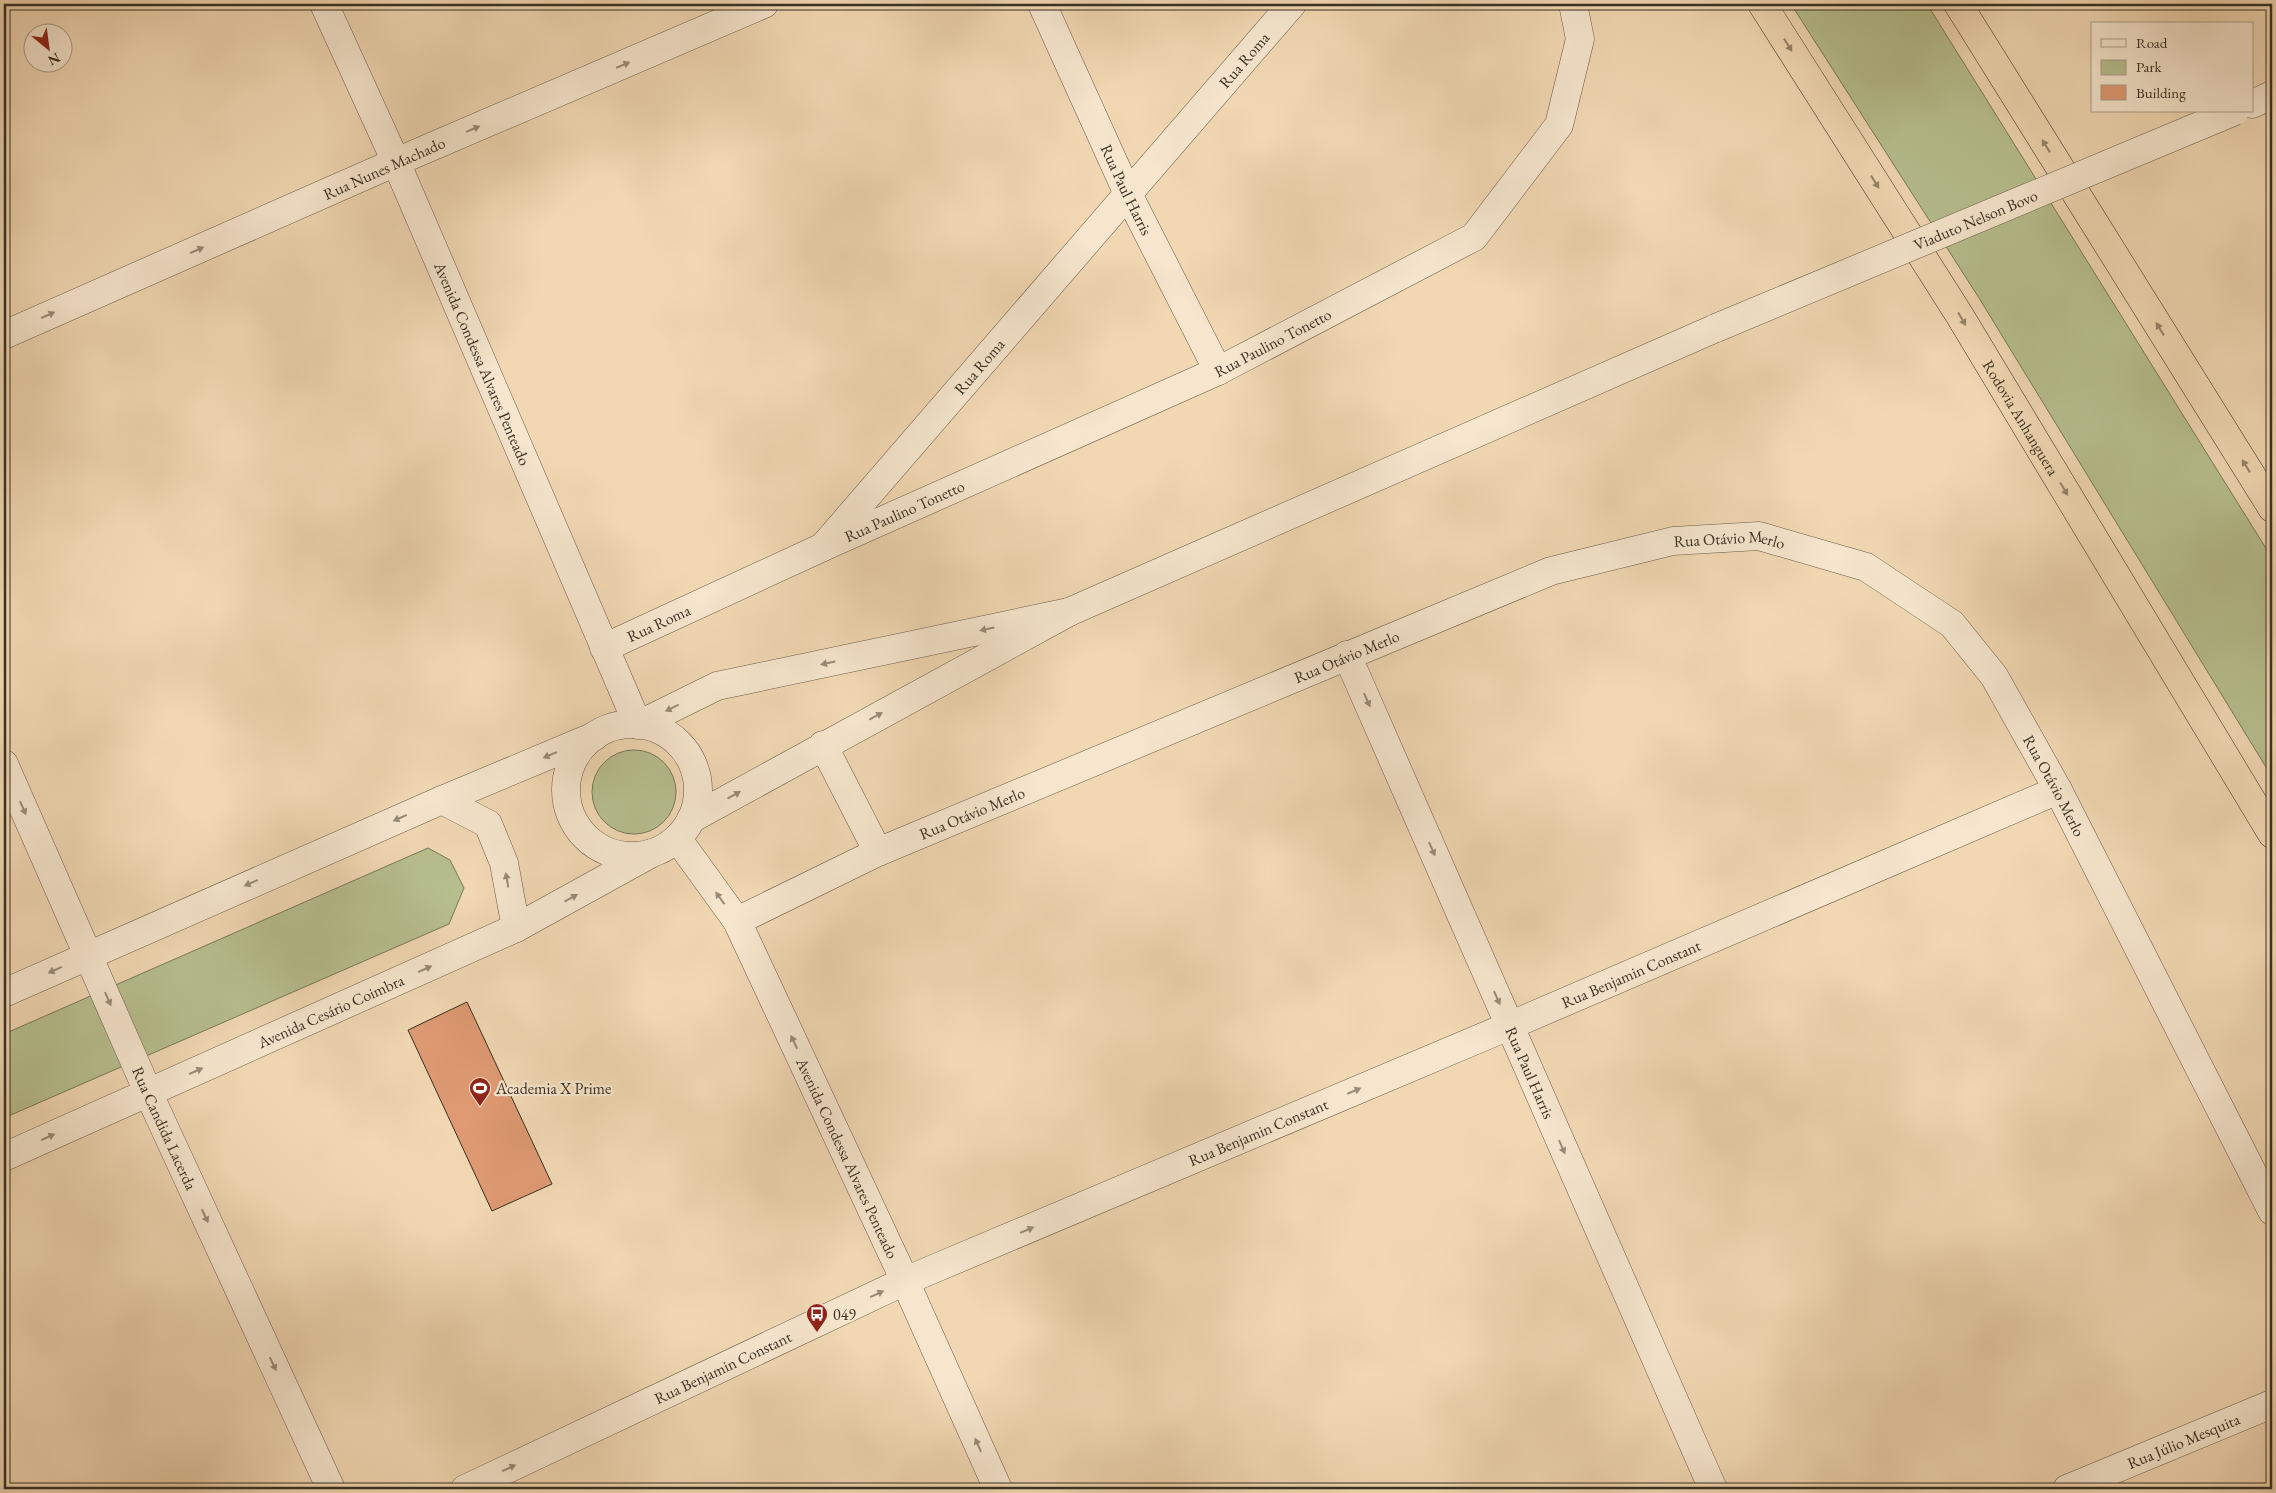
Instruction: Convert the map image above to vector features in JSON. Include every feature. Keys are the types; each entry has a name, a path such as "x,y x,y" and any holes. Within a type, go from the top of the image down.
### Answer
{"highway":[{"name":"Rodovia Anhanguera","path":"1762,4 1960,316 2272,834"},
{"path":"1958,4 2272,508"}],"street":[{"name":"Avenida Condessa Alvares Penteado","path":"324,4 396,162 638,725"},
{"name":"Rua Nunes Machado","path":"4,335 396,162 764,4"},
{"name":"Rua Paul Harris","path":"1042,4 1128,194 1218,371"},
{"name":"Rua Roma","path":"604,648 823,547 1292,4"},
{"name":"Rua Paulino Tonetto","path":"823,547 1218,371 1474,237 1559,125 1580,39 1572,4"},
{"name":"Viaduto Nelson Bovo","path":"1068,612 1716,328 2233,112"},
{"name":"Rua Otávio Merlo","path":"737,921 878,852 1551,571 1673,541 1759,536 1866,567 1952,624 1994,676 2058,790 2272,1211"},
{"path":"638,725 717,686 1068,612"},
{"path":"595,736 579,750 569,768 566,789 568,810 578,828 592,843 611,853 631,856 652,853 665,847 684,829 823,745 1068,612"},
{"name":"Rua Paul Harris","path":"1347,655 1713,1489"},
{"path":"4,993 442,800 615,727 638,725 658,730 676,741 690,757 697,777 697,798 684,829"},
{"path":"823,745 878,852"},
{"name":"Rua Candida Lacerda","path":"4,764 148,1092 330,1489"},
{"name":"Rua Benjamin Constant","path":"465,1489 905,1281 1509,1026 2058,790"},
{"path":"442,800 488,824 504,863 516,928"},
{"name":"Avenida Condessa Alvares Penteado","path":"684,829 737,921 905,1281 998,1489"},
{"name":"Avenida Cesário Coimbra","path":"4,1157 516,928 652,853"},
{"name":"Rua Júlio Mesquita","path":"2067,1489 2272,1404"}],"green space":[{"path":"1791,4 1927,4 2272,558 2272,777 1979,298"},
{"path":"626,750 642,750 658,757 669,768 676,784 673,808 664,822 658,827 642,834 626,834 610,827 599,816 592,800 592,784 599,768 610,757"},
{"path":"428,848 450,860 464,888 449,924 4,1118 4,1034"}],"building":[{"name":"Academia X Prime","path":"467,1002 552,1184 492,1211 408,1030"}],"place":[{"name":"Academia X Prime","path":"480,1107"},
{"name":"049","path":"817,1333"}]}
